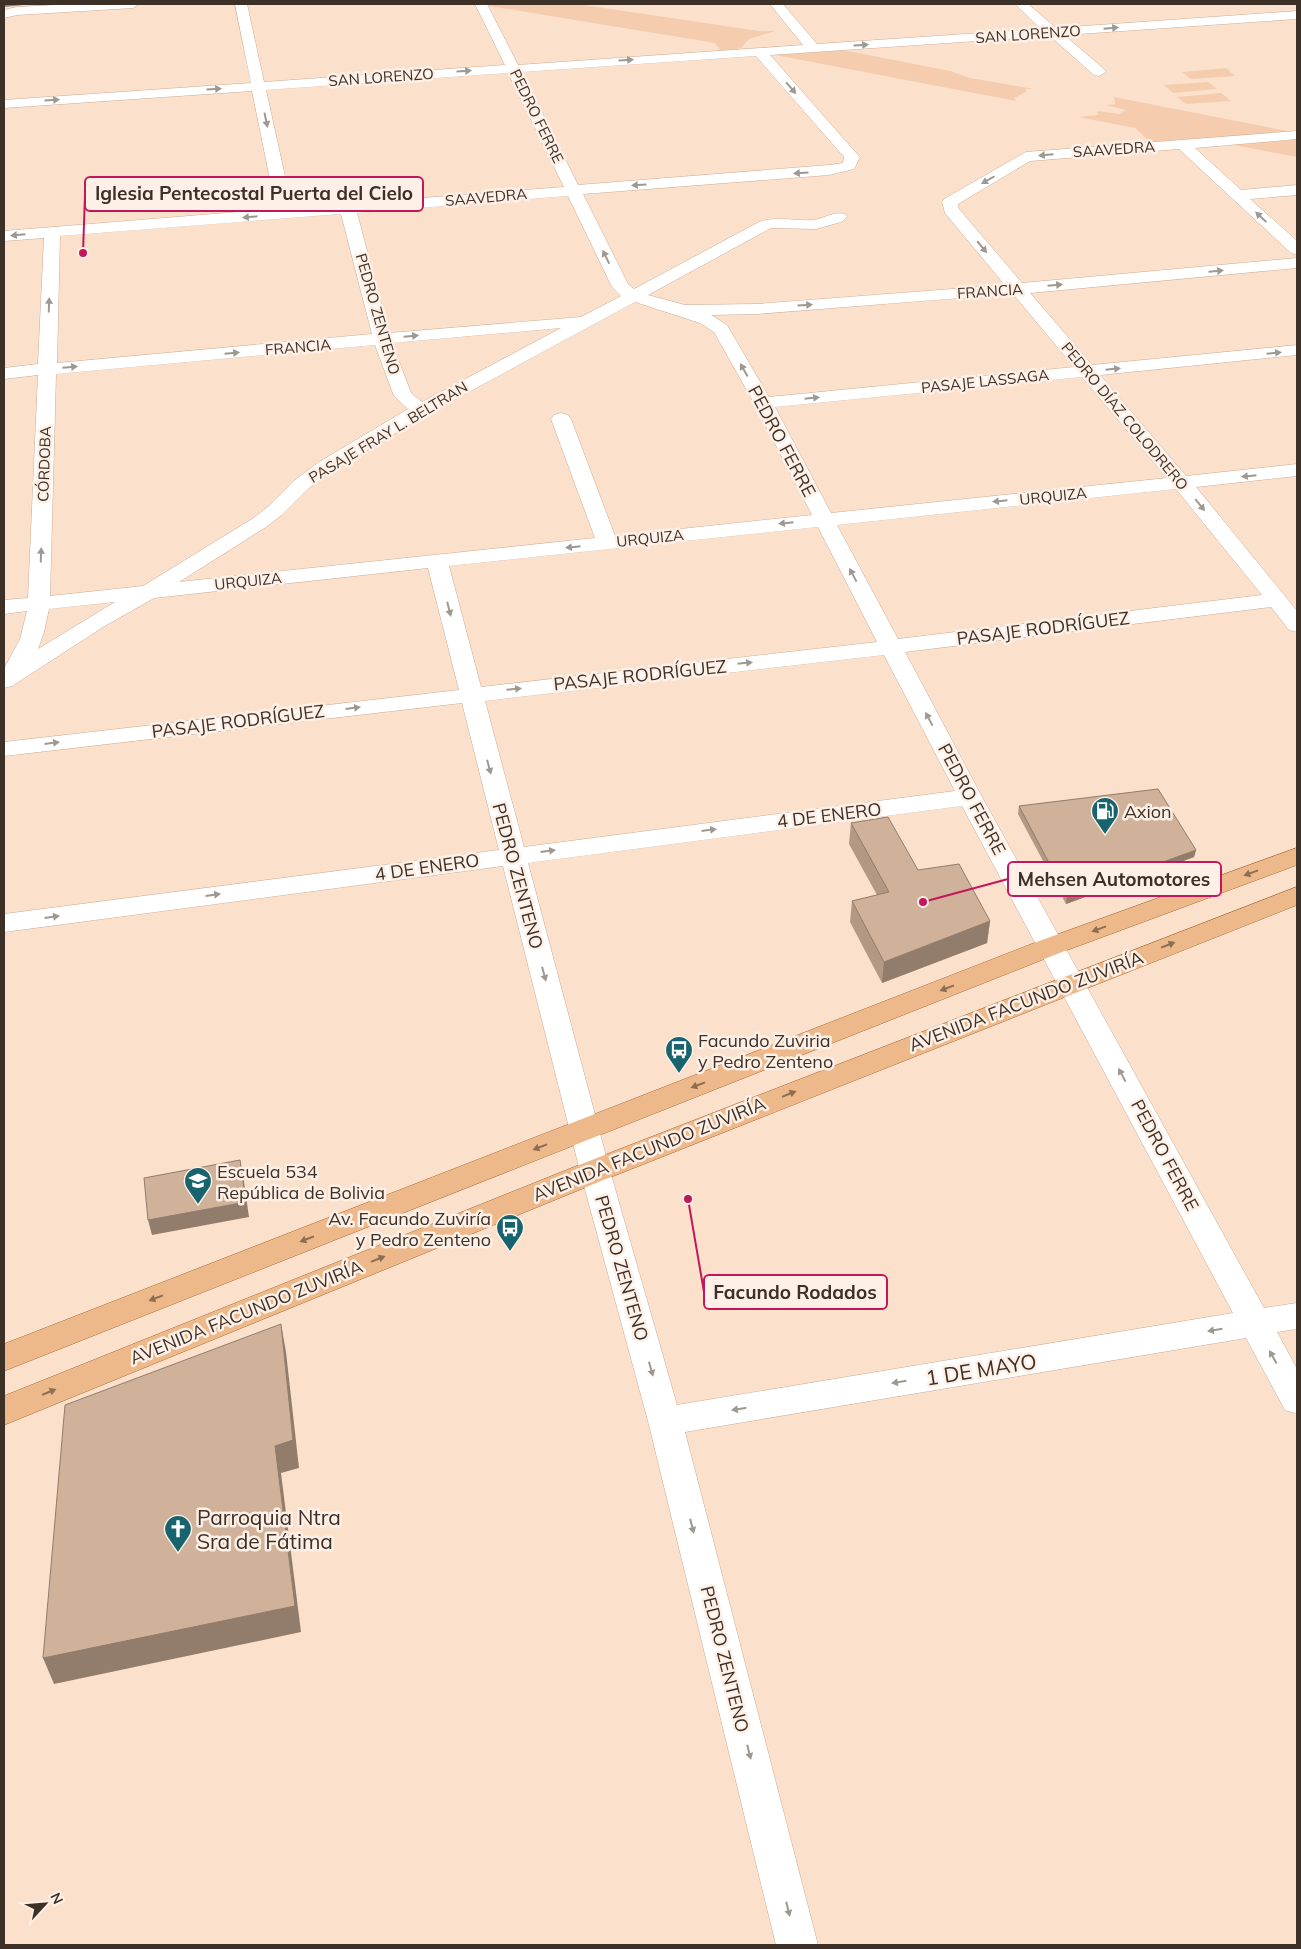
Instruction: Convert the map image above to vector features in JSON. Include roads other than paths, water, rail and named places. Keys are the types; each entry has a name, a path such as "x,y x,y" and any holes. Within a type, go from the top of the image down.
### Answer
{"main road":[{"path":"4,1358 1052,946 1297,856"},
{"name":"AVENIDA FACUNDO ZUVIRÍA","path":"4,1411 595,1170 1297,895"}],"street":[{"path":"4,14 133,4"},
{"path":"241,4 285,214"},
{"name":"PEDRO FERRE","path":"465,4 482,6 621,287 624,292 632,296"},
{"path":"776,4 813,48"},
{"path":"1021,4 1099,72"},
{"path":"1264,4 1297,27"},
{"path":"1148,25 1163,17 1163,14"},
{"name":"SAN LORENZO","path":"4,104 1297,15"},
{"path":"759,52 757,46 764,43 802,35"},
{"name":"SAAVEDRA","path":"4,236 829,170 849,166 852,157 759,52"},
{"name":"SAAVEDRA","path":"951,210 950,202 1026,157 1297,135"},
{"path":"1182,144 1297,250"},
{"path":"1238,195 1297,190"},
{"name":"PEDRO ZENTENO","path":"348,209 382,339 402,396 421,410"},
{"name":"PEDRO DÍAZ COLODRERO","path":"951,210 1182,483 1297,625"},
{"name":"PASAJE FRAY L. BELTRAN","path":"6,681 95,622 150,591 259,523 276,510 302,484 326,466 421,410 773,222 809,225 820,224 839,217"},
{"name":"CÓRDOBA","path":"6,681 27,652 34,632 39,603 52,232"},
{"name":"FRANCIA","path":"682,310 757,308 1018,289 1297,263"},
{"path":"632,296 682,310 706,319 721,329 735,318 757,308"},
{"name":"FRANCIA","path":"4,373 591,320"},
{"name":"PEDRO FERRE","path":"721,329 763,403 822,519 970,797 1297,1400"},
{"name":"PASAJE LASSAGA","path":"763,403 1297,350"},
{"path":"561,419 607,543"},
{"name":"URQUIZA","path":"4,607 1297,470"},
{"name":"PEDRO ZENTENO","path":"437,562 595,1170 665,1421 797,1945"},
{"name":"PASAJE RODRÍGUEZ","path":"4,749 891,647 1277,600"},
{"name":"4 DE ENERO","path":"4,923 513,855 970,797"},
{"name":"1 DE MAYO","path":"665,1421 1297,1316"}],"place":[{"name":"Iglesia Pentecostal Puerta del Cielo","path":"83,253"},
{"name":"Axion","path":"1105,835"},
{"name":"Mehsen Automotores","path":"923,902"},
{"name":"Facundo Zuviria y Pedro Zenteno","path":"679,1074"},
{"name":"Facundo Rodados","path":"688,1199"},
{"name":"Escuela 534 República de Bolivia","path":"198,1205"},
{"name":"Av. Facundo Zuviría y Pedro Zenteno","path":"510,1252"},
{"name":"Parroquia Ntra Sra de Fátima","path":"178,1553"}]}
